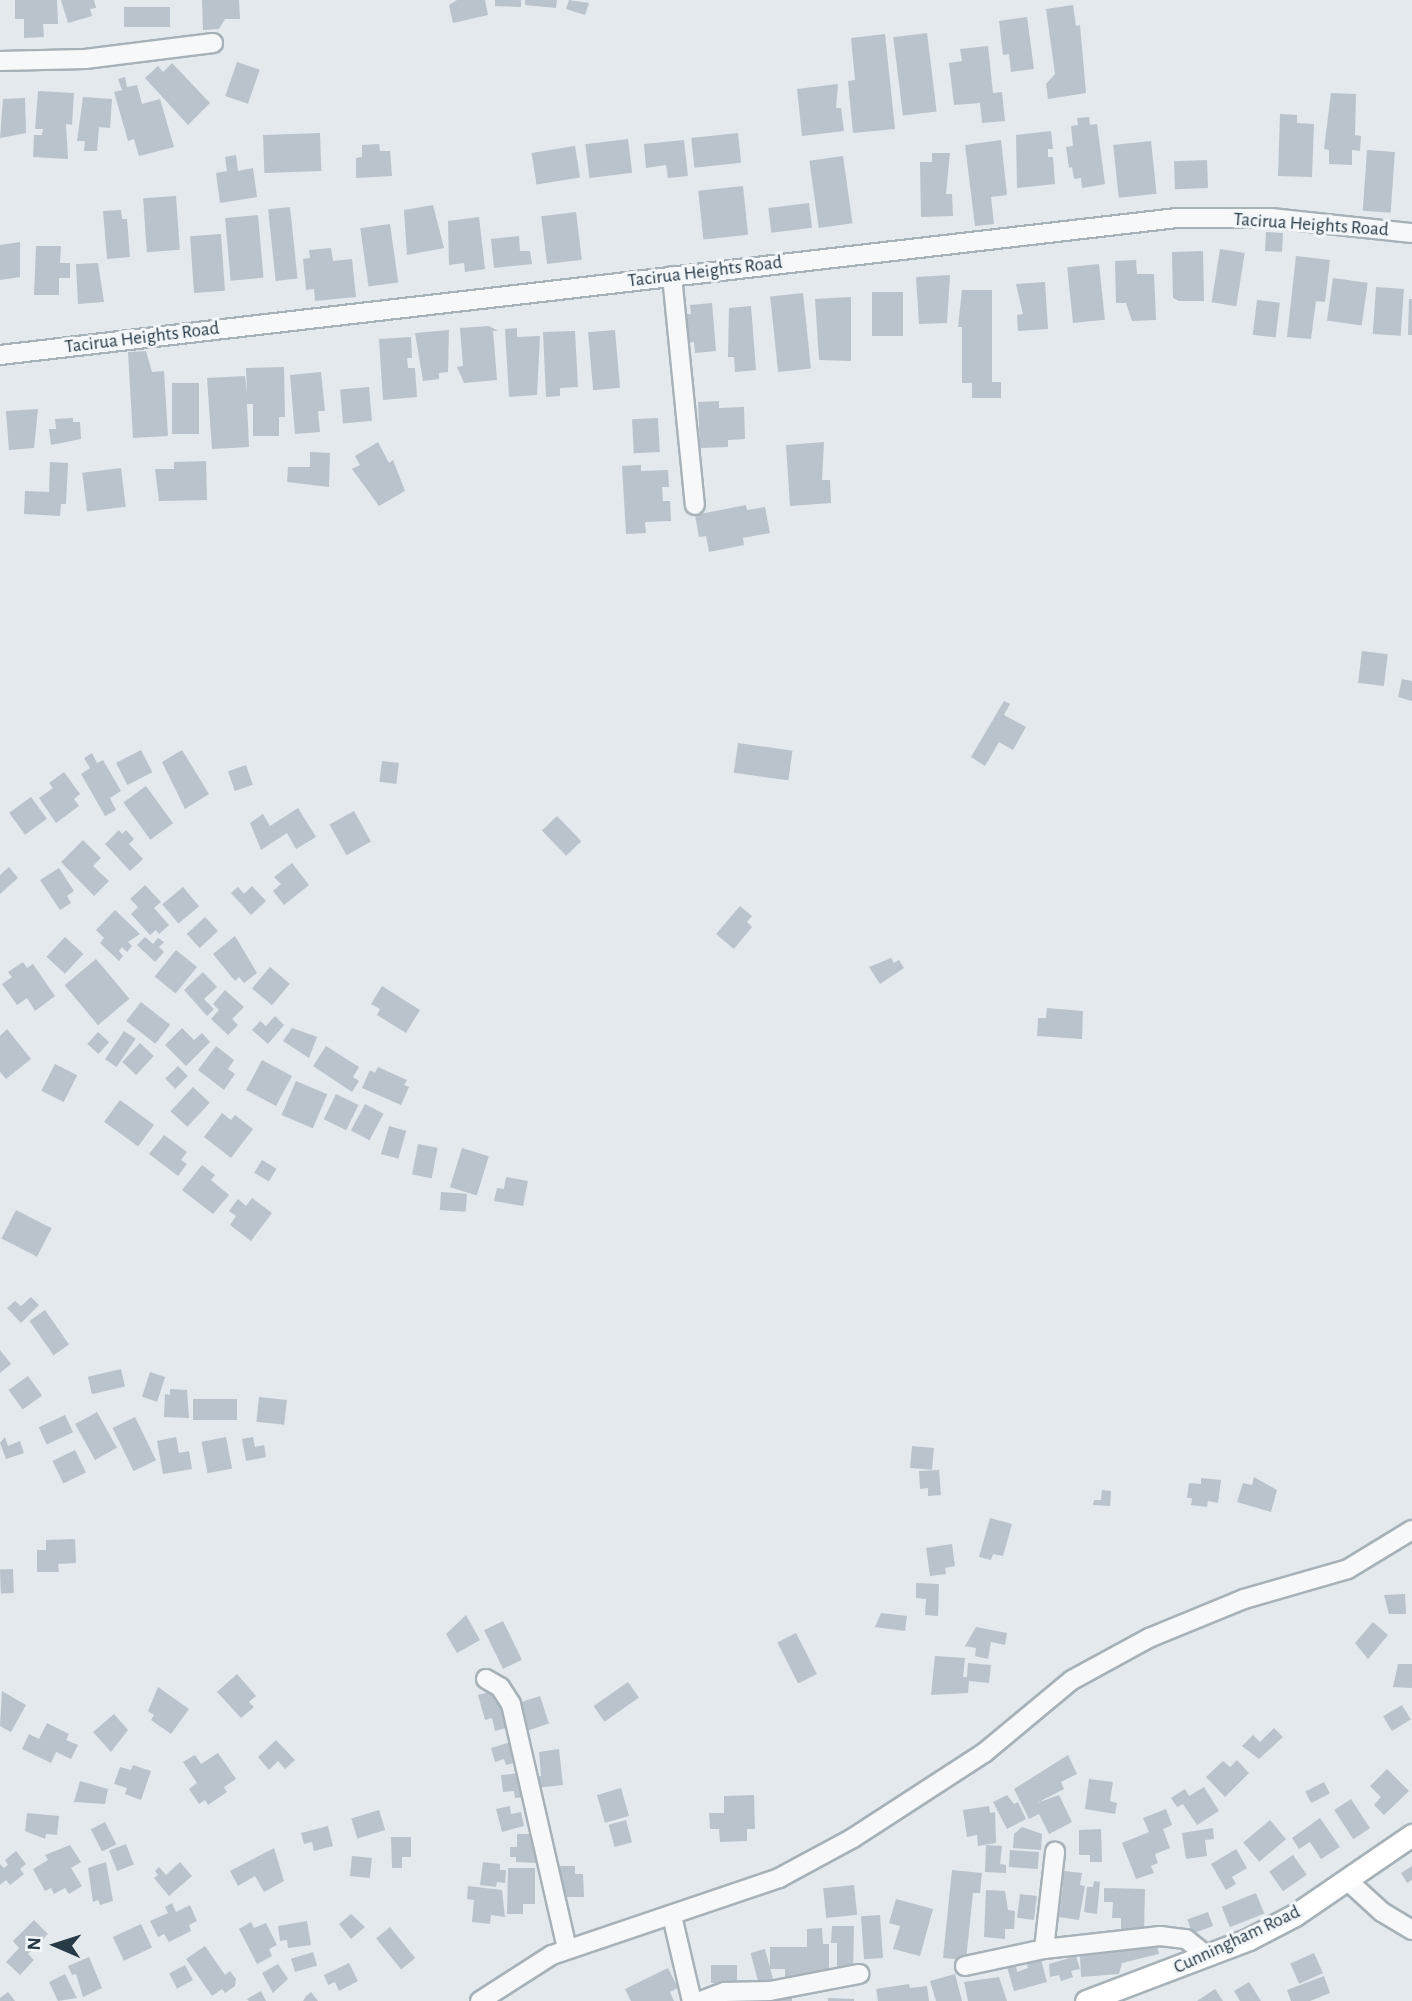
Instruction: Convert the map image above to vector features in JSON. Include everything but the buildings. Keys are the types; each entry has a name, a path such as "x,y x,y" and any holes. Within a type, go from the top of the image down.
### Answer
{"main road":[{"name":"Cunningham Road","path":"1086,2001 1208,1957 1295,1915 1412,1835"}],"street":[{"path":"0,61 85,59 212,43"},
{"name":"Tacirua Heights Road","path":"0,355 1176,218 1271,218 1412,233"},
{"path":"672,276 695,505"},
{"path":"480,2001 567,1949 779,1878 853,1839 984,1753 1072,1680 1149,1638 1244,1599 1348,1569 1412,1530"},
{"path":"486,1679 500,1687 511,1704 567,1949"},
{"path":"1044,1949 1055,1852"},
{"path":"1348,1881 1382,1912 1412,1930"},
{"path":"672,1916 692,2001"},
{"path":"965,1966 1044,1949 1172,1936 1193,1943 1208,1957"},
{"path":"701,2001 725,1992 796,1987 859,1974"}]}
